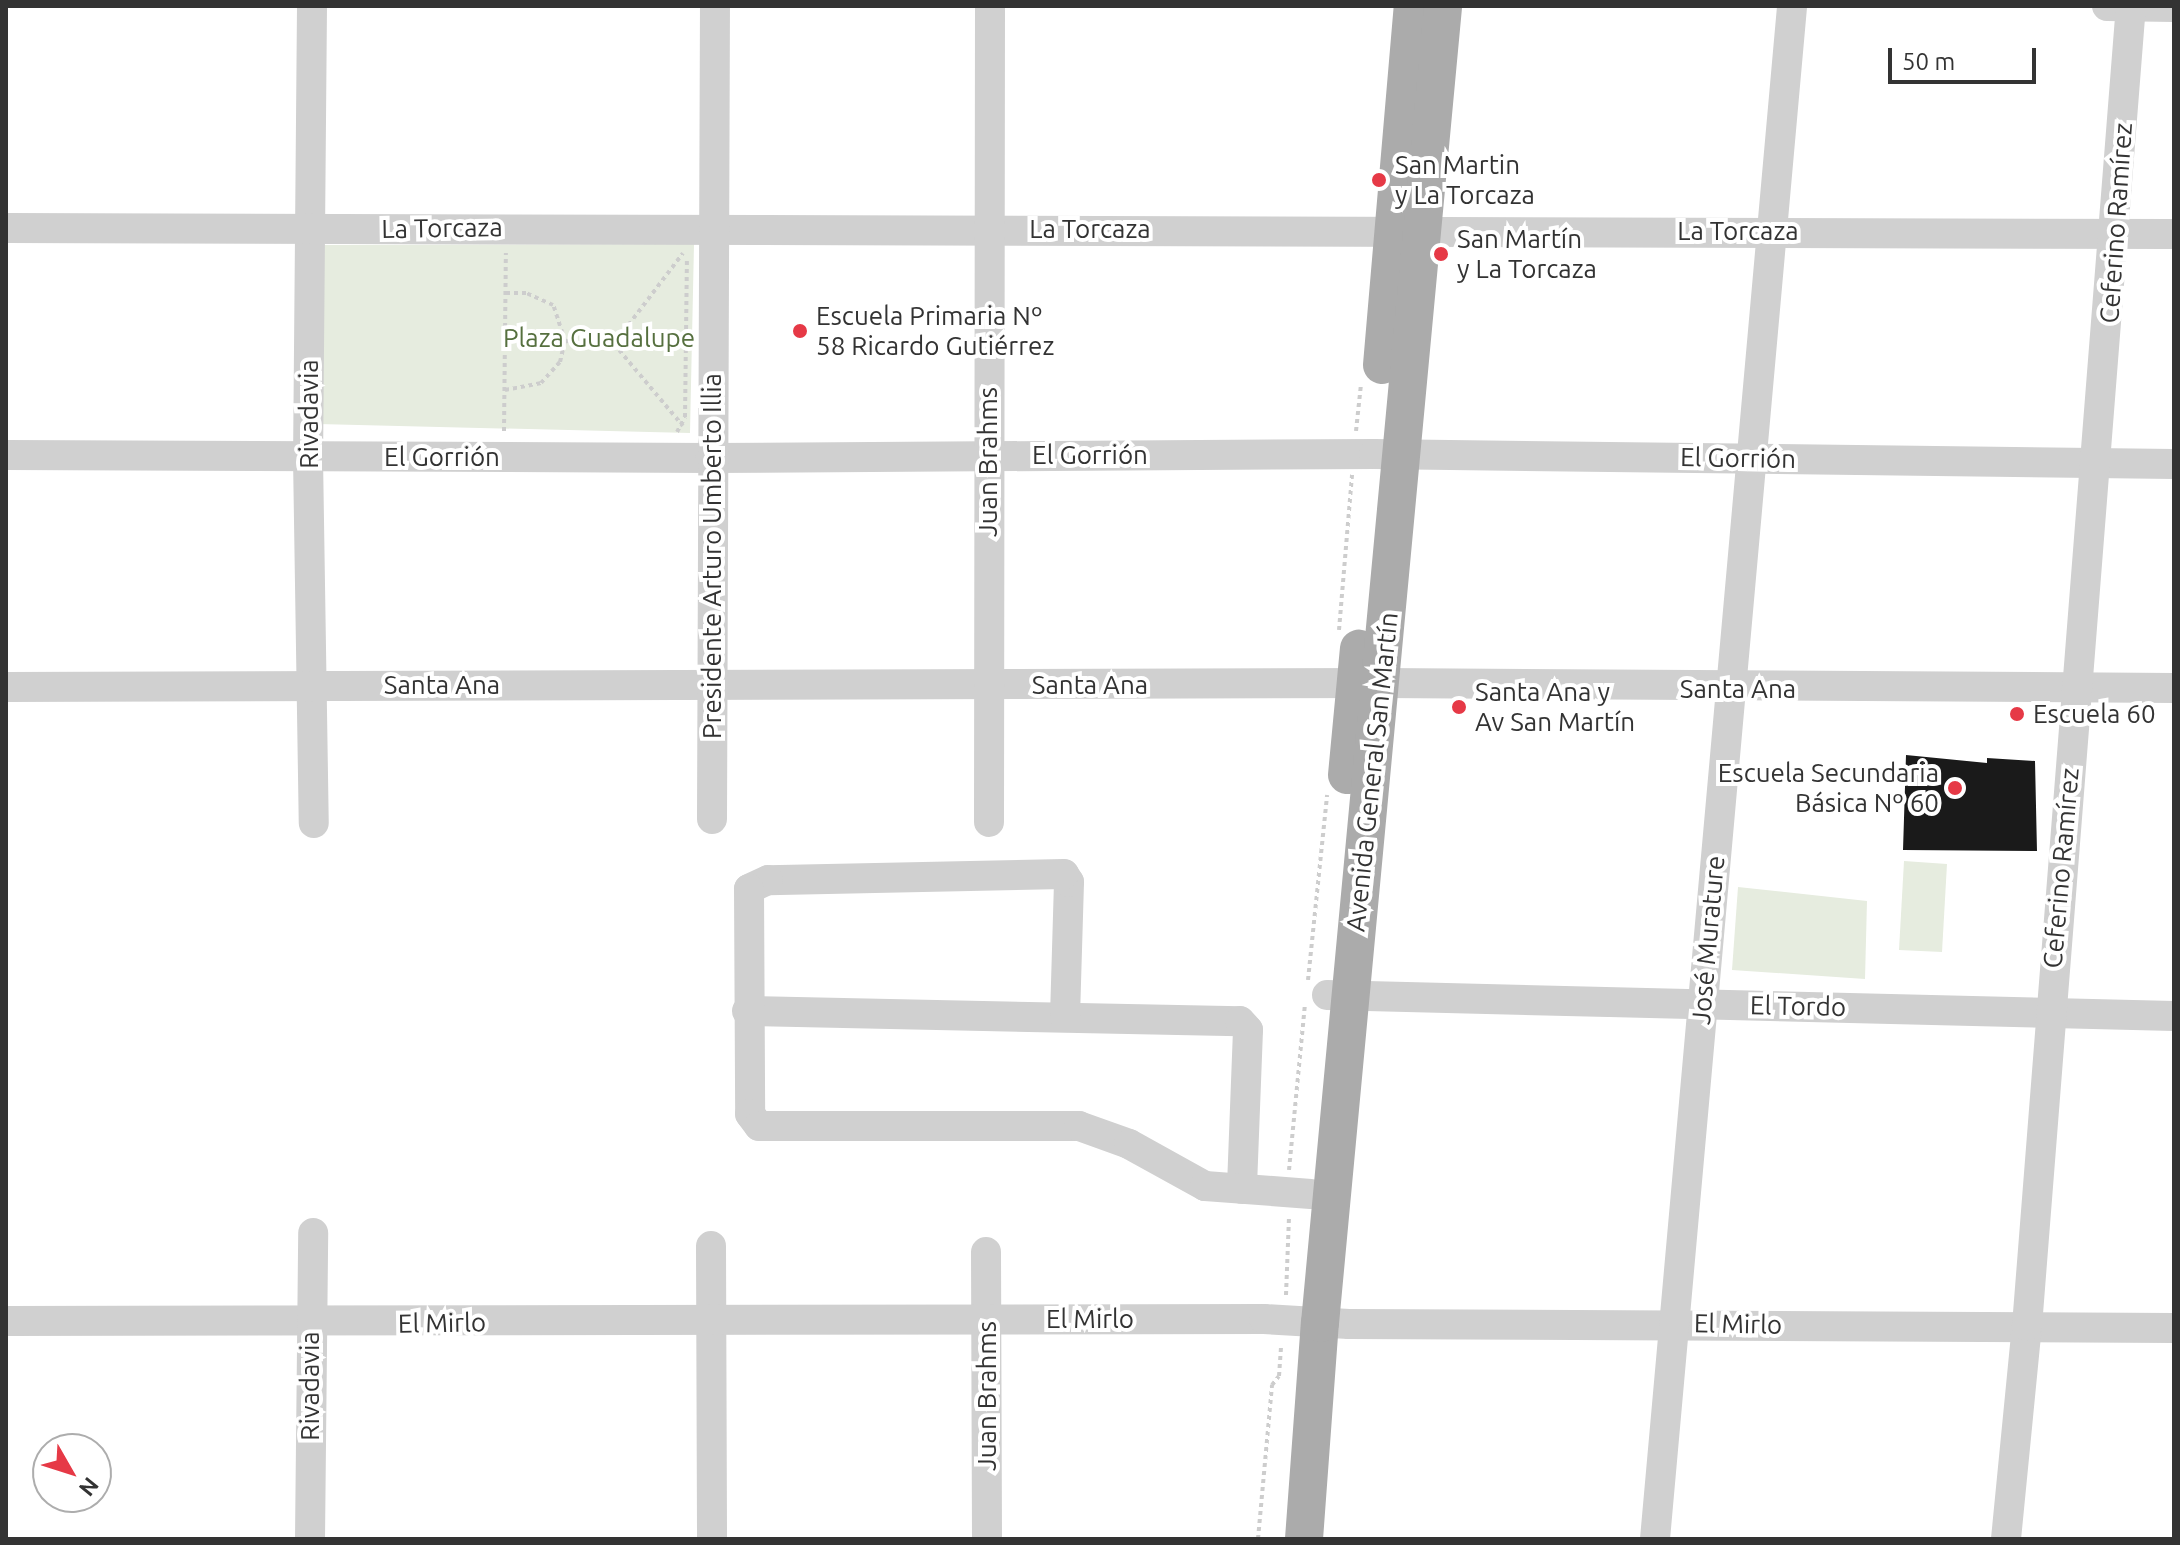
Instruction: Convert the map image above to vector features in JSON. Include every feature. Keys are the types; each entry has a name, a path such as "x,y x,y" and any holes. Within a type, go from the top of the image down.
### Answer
{"main road":[{"name":"Avenida General San Martín","path":"1281,1539 1310,1322 1369,684 1407,230 1413,6"},
{"name":"Avenida General San Martín","path":"1407,230 1443,6"},
{"name":"Avenida General San Martín","path":"1304,1539 1310,1322"}],"street":[{"name":"Rivadavia","path":"312,6 308,457 314,823"},
{"name":"Presidente Arturo Umberto Illia","path":"712,819 710,458 715,6"},
{"name":"Juan Brahms","path":"989,822 991,685 986,455 990,6"},
{"name":"José Murature","path":"1655,1539 1732,689 1749,457 1792,6"},
{"path":"2107,6 2174,7"},
{"name":"Ceferino Ramírez","path":"2006,1539 2027,1326 2049,1012 2116,234 2131,6"},
{"name":"La Torcaza","path":"6,228 989,228 2174,234"},
{"name":"El Gorrión","path":"6,455 710,458 1387,454 2174,464"},
{"name":"Santa Ana","path":"6,687 1369,684 1732,689 2174,688"},
{"path":"1065,1017 1069,882 1064,874 758,882 745,900 750,1114 759,1126 1079,1126 1129,1144 1205,1186 1321,1194"},
{"name":"El Tordo","path":"1339,996 2174,1016"},
{"path":"747,1011 1246,1024 1242,1189"},
{"name":"Rivadavia","path":"310,1539 313,1233"},
{"path":"711,1246 712,1539"},
{"name":"Juan Brahms","path":"986,1252 987,1539"},
{"name":"El Mirlo","path":"6,1321 310,1325 988,1319 2174,1328"}],"path":[{"path":"504,431 507,227"},
{"path":"614,344 686,252 683,426 673,436"},
{"path":"505,390 541,383 560,362 565,341 553,305 526,293 506,293"},
{"path":"565,341 614,344 710,458"},
{"path":"489,434 513,432"}],"green space":[{"name":"Plaza Guadalupe","path":"694,244 690,433 318,424 321,245"},
{"path":"1904,861 1947,864 1942,952 1899,950"},
{"path":"1738,887 1867,901 1865,979 1732,970"}],"building":[{"path":"1906,755 1987,763 1987,758 2035,761 2037,851 1903,850"}],"place":[{"name":"San Martin y La Torcaza","path":"1379,180"},
{"name":"San Martín y La Torcaza","path":"1441,254"},
{"name":"Escuela Primaria Nº 58 Ricardo Gutiérrez","path":"800,331"},
{"name":"Santa Ana y Av San Martín","path":"1459,707"},
{"name":"Escuela 60","path":"2017,714"},
{"name":"Escuela Secundaria Básica Nº 60","path":"1955,788"}]}
